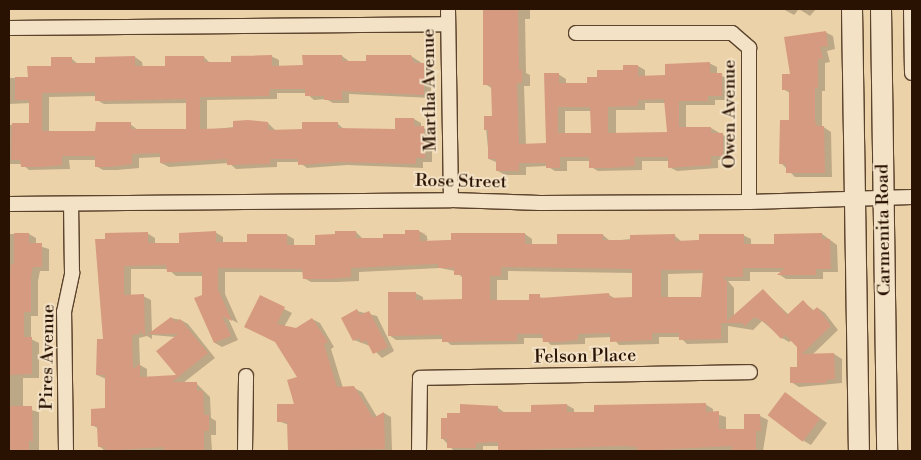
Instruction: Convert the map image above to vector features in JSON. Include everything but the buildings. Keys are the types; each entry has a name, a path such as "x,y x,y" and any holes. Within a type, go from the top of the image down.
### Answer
{"main road":[{"name":"Carmenita Road","path":"852,9 859,451"},
{"name":"Carmenita Road","path":"881,9 888,451"}],"street":[{"name":"Martha Avenue","path":"448,9 451,200"},
{"path":"911,9 912,73"},
{"path":"9,28 448,24"},
{"name":"Owen Avenue","path":"576,33 732,33 749,48 750,202"},
{"name":"Rose Street","path":"9,204 451,200 540,203 750,202 855,201 884,197 912,197"},
{"name":"Pires Avenue","path":"66,451 64,312 72,273 71,204"},
{"name":"Felson Place","path":"419,451 420,378 750,372"},
{"path":"245,451 246,376"}]}
